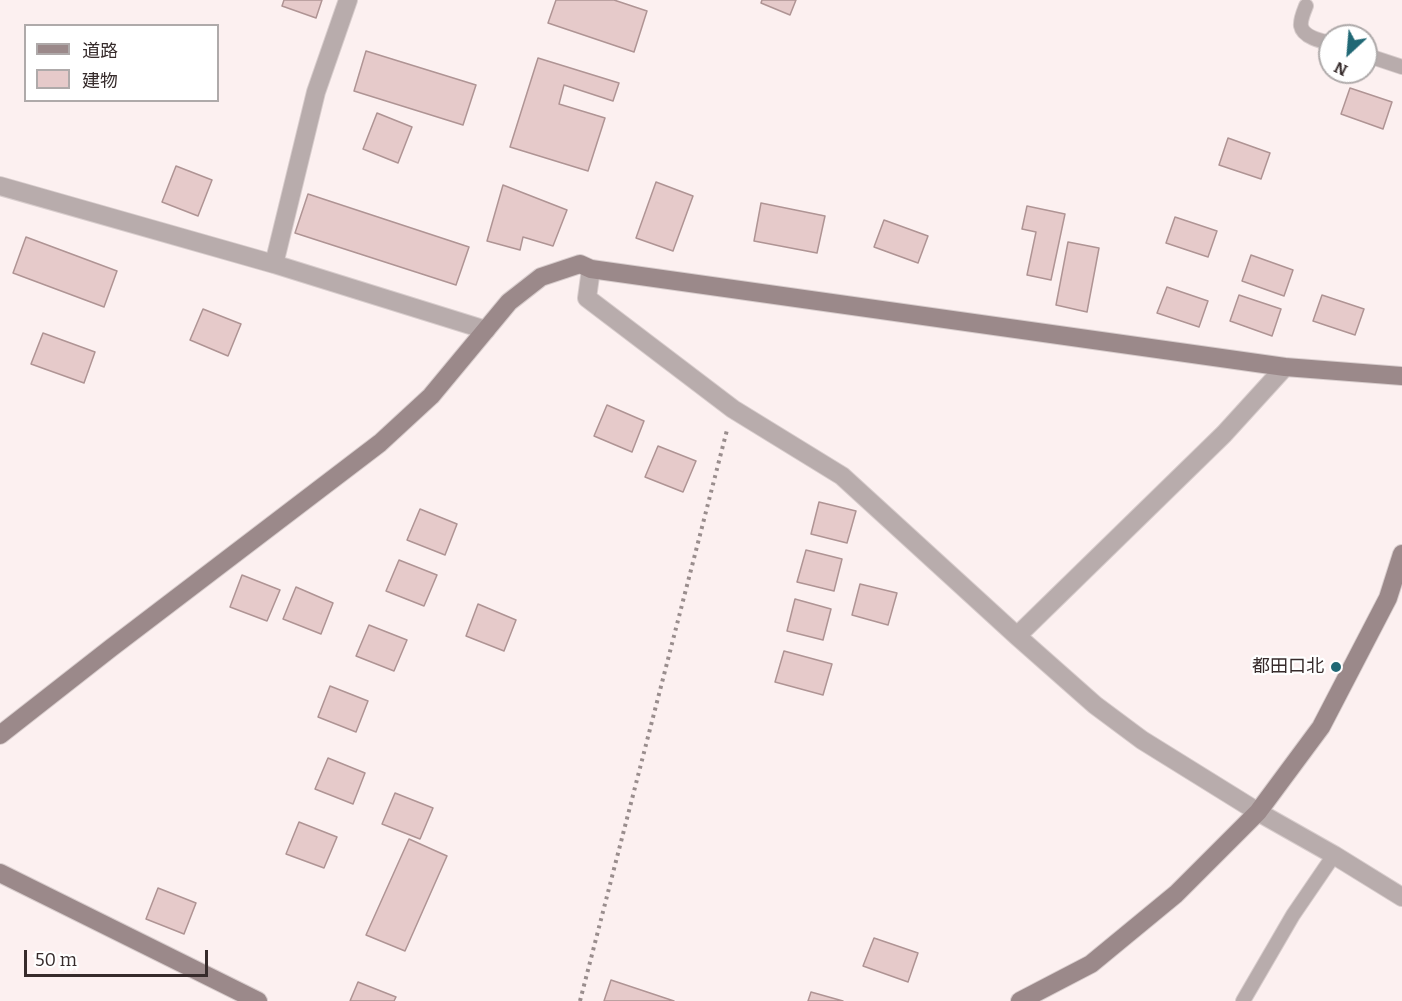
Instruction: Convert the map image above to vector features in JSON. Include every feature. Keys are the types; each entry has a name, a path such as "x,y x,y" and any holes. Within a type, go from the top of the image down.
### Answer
{"street":[{"path":"274,264 316,92 348,0"},
{"path":"0,186 274,264 486,330"},
{"path":"0,735 380,443 431,396 509,302 541,277 580,264 591,269 1285,367 1402,376"},
{"path":"591,269 588,298 733,409 842,476 1095,705 1142,740 1402,897"},
{"path":"1017,636 1224,434 1285,367"},
{"path":"1020,1001 1091,963 1176,894 1258,812 1321,727 1388,598 1402,555"},
{"path":"0,873 258,1001"}],"lane":[{"path":"1306,6 1301,25 1304,31 1318,39"},
{"path":"1378,59 1402,67"},
{"path":"1243,1001 1293,915 1334,855"}],"path":[{"path":"580,1001 733,409"}],"building":[{"path":"284,0 322,0 316,18 282,6"},
{"path":"556,0 614,0 647,11 634,52 548,23"},
{"path":"762,0 796,0 790,15 761,3"},
{"path":"366,51 476,85 463,125 354,91"},
{"path":"538,58 619,83 613,101 564,85 559,104 605,118 588,171 510,147"},
{"path":"1350,88 1392,102 1383,129 1341,114"},
{"path":"377,113 412,127 398,163 363,149"},
{"path":"1228,138 1270,153 1261,179 1219,165"},
{"path":"176,166 212,180 198,216 162,202"},
{"path":"656,182 693,196 673,251 636,238"},
{"path":"503,185 567,210 553,246 523,237 520,250 487,241"},
{"path":"308,194 469,247 456,285 295,233"},
{"path":"761,203 825,216 817,253 754,241"},
{"path":"1027,206 1065,214 1051,280 1027,275 1036,232 1022,229"},
{"path":"1175,217 1217,231 1208,257 1166,243"},
{"path":"884,220 928,236 918,263 874,247"},
{"path":"26,237 117,271 104,307 13,273"},
{"path":"1068,242 1099,248 1087,312 1056,305"},
{"path":"1251,255 1293,270 1284,296 1242,281"},
{"path":"1167,287 1208,301 1199,327 1157,313"},
{"path":"1239,295 1281,309 1272,336 1230,321"},
{"path":"1322,295 1364,309 1355,335 1313,321"},
{"path":"203,309 241,324 228,356 190,340"},
{"path":"43,333 95,352 84,383 31,364"},
{"path":"607,405 644,421 632,452 594,436"},
{"path":"658,446 696,461 683,492 645,477"},
{"path":"819,502 856,511 847,543 811,534"},
{"path":"420,509 457,524 445,555 407,540"},
{"path":"806,550 842,559 834,591 797,582"},
{"path":"399,560 437,575 424,606 386,591"},
{"path":"242,575 280,590 267,621 230,607"},
{"path":"860,584 897,593 888,625 852,615"},
{"path":"296,587 333,603 321,634 283,619"},
{"path":"795,599 831,609 823,640 787,631"},
{"path":"478,604 516,620 504,651 466,636"},
{"path":"369,625 407,640 394,671 356,656"},
{"path":"784,651 832,664 823,695 775,682"},
{"path":"330,686 368,701 356,732 318,717"},
{"path":"328,758 365,773 353,804 315,789"},
{"path":"395,793 433,808 420,839 382,824"},
{"path":"299,822 337,837 324,868 286,854"},
{"path":"409,839 447,856 405,951 366,935"},
{"path":"158,888 196,903 184,934 146,919"},
{"path":"874,938 918,953 908,982 863,966"},
{"path":"611,980 674,1001 604,1001"},
{"path":"358,982 396,997 394,1001 350,1001"},
{"path":"811,992 843,1001 808,1001"}],"place":[{"name":"都田口北","path":"1336,667"}]}
